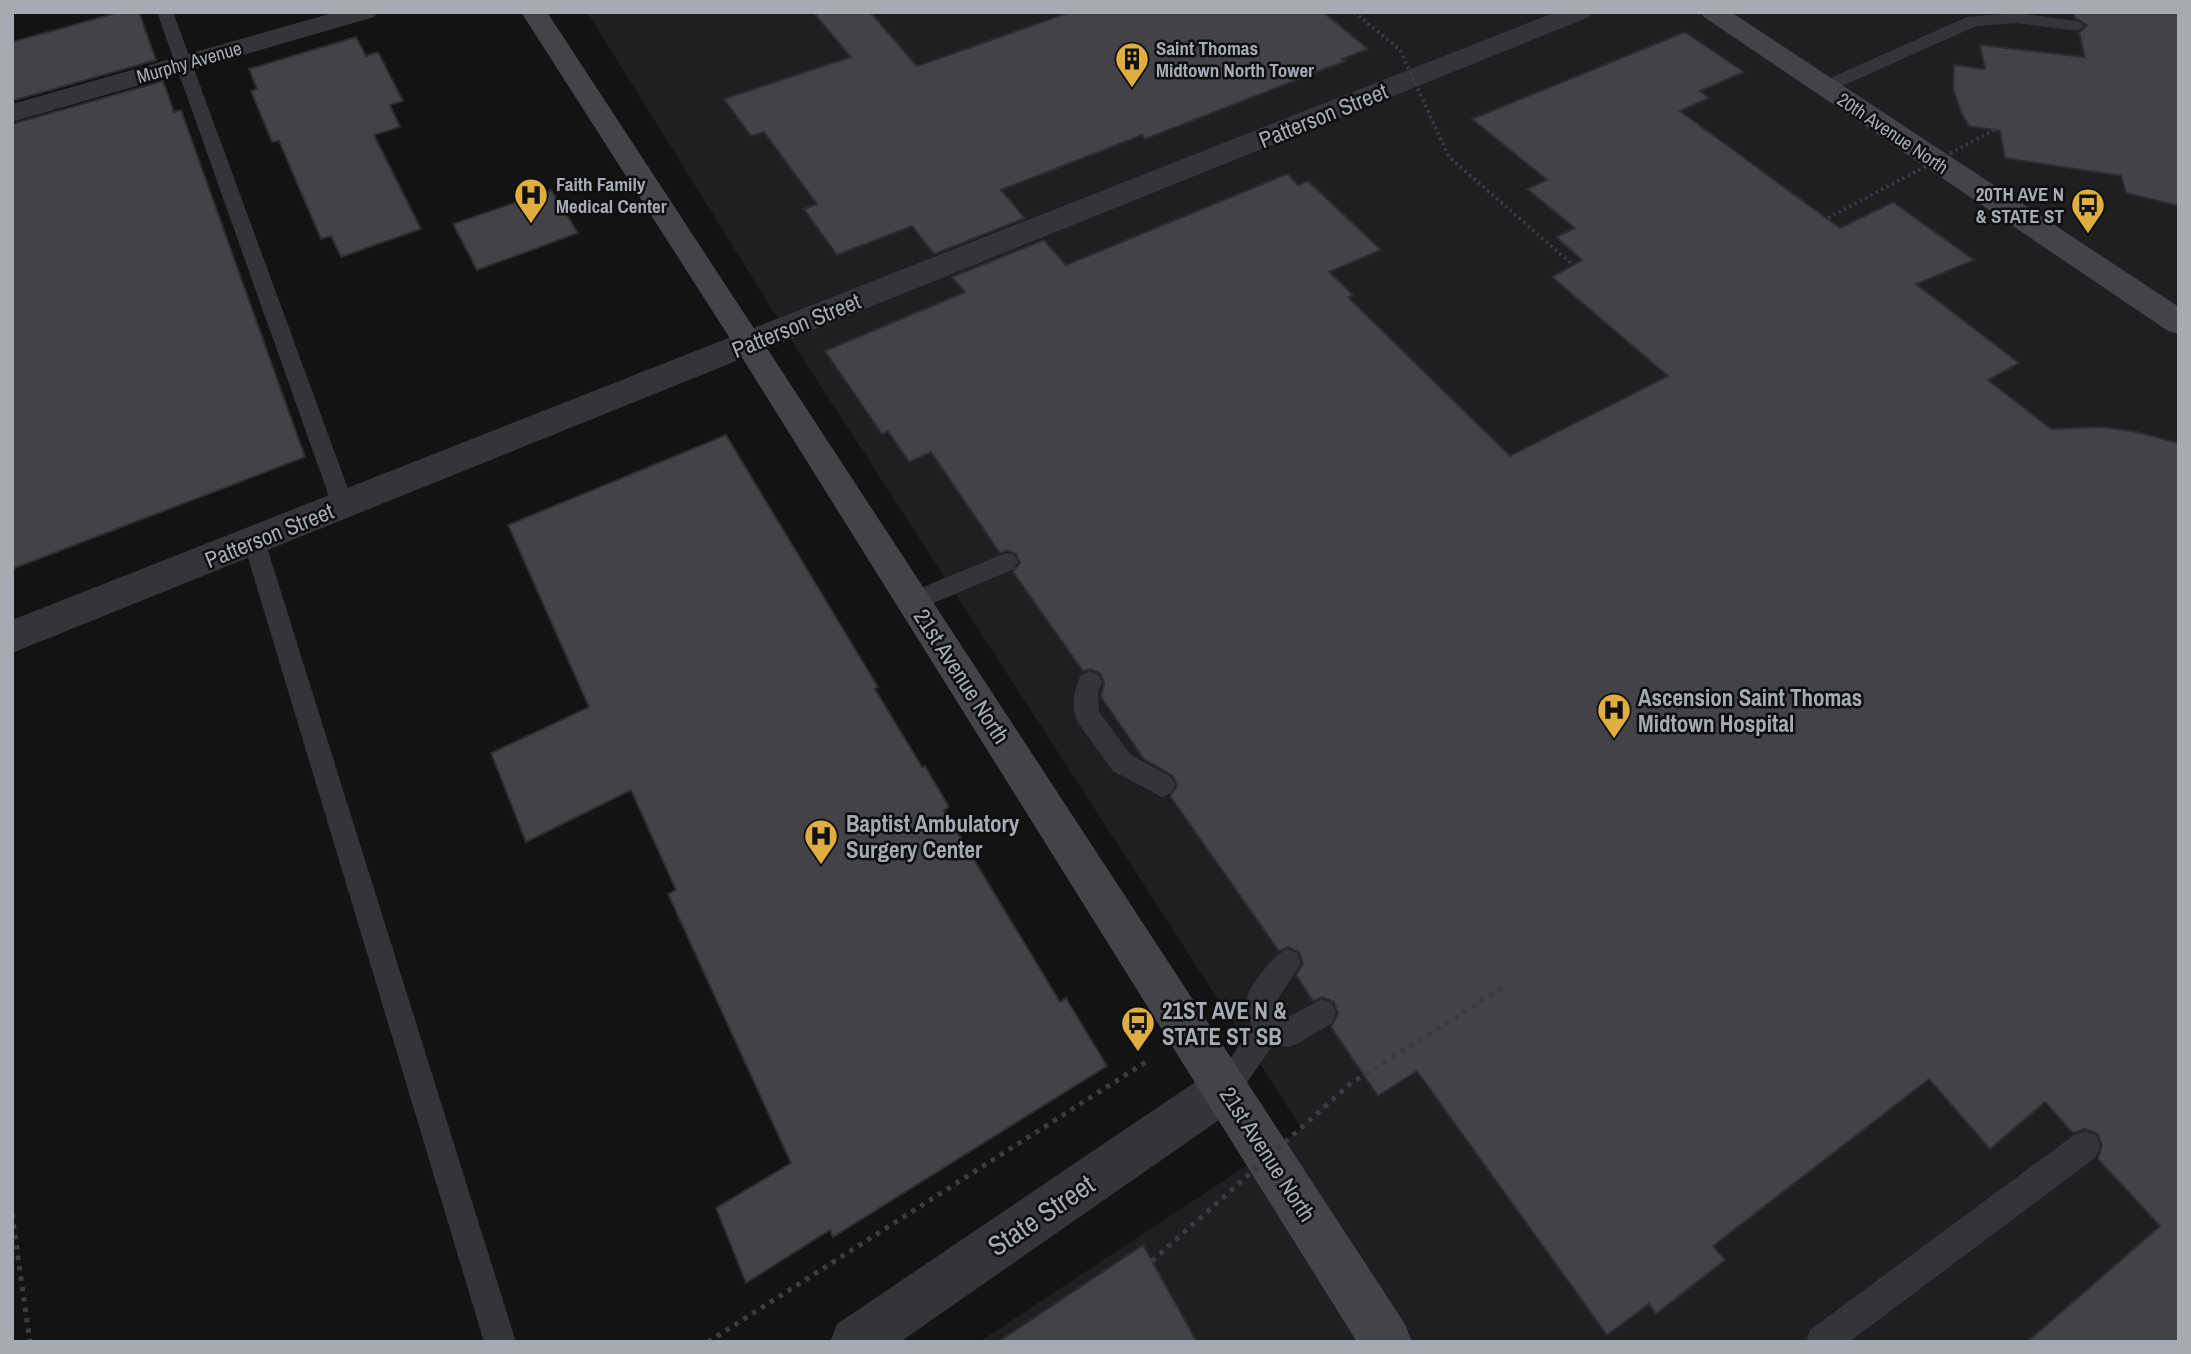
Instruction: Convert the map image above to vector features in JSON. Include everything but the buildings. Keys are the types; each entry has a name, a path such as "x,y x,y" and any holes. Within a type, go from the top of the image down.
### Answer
{"main road":[{"name":"21st Avenue North","path":"534,12 749,343 1387,1342"},
{"name":"20th Avenue North","path":"1713,12 2179,323"}],"street":[{"name":"Murphy Avenue","path":"12,113 365,12"},
{"name":"Patterson Street","path":"12,637 1580,12"},
{"name":"State Street","path":"855,1342 1226,1088"}],"lane":[{"path":"165,12 343,505"},
{"path":"1945,33 1975,12"},
{"path":"1825,87 1973,21 2001,17 2077,26"},
{"path":"254,541 500,1342"},
{"path":"914,601 1006,562"},
{"path":"1090,682 1086,692 1087,715 1122,763 1162,785"},
{"path":"1226,1088 1266,1030 1261,999 1287,962"},
{"path":"1266,1030 1289,1033 1322,1013"},
{"path":"1822,1342 2085,1146"}],"path":[{"path":"1354,12 1400,50 1449,157 1573,265"},
{"path":"1828,218 1994,130"},
{"path":"1152,1261 1350,1084 1507,984"},
{"path":"708,1342 1191,1033"},
{"path":"12,1214 30,1342"}],"shaded area":[{"name":"Ascension Saint Thomas Midtown Hospital","path":"587,12 2179,12 2179,1342 979,1342 1302,1129 798,351"}],"place":[{"name":"Saint Thomas Midtown North Tower","path":"1132,89"},
{"name":"Faith Family Medical Center","path":"531,225"},
{"name":"20TH AVE N & STATE ST","path":"2088,235"},
{"name":"Ascension Saint Thomas Midtown Hospital","path":"1614,740"},
{"name":"Baptist Ambulatory Surgery Center","path":"821,866"},
{"name":"21ST AVE N & STATE ST SB","path":"1138,1053"}]}
